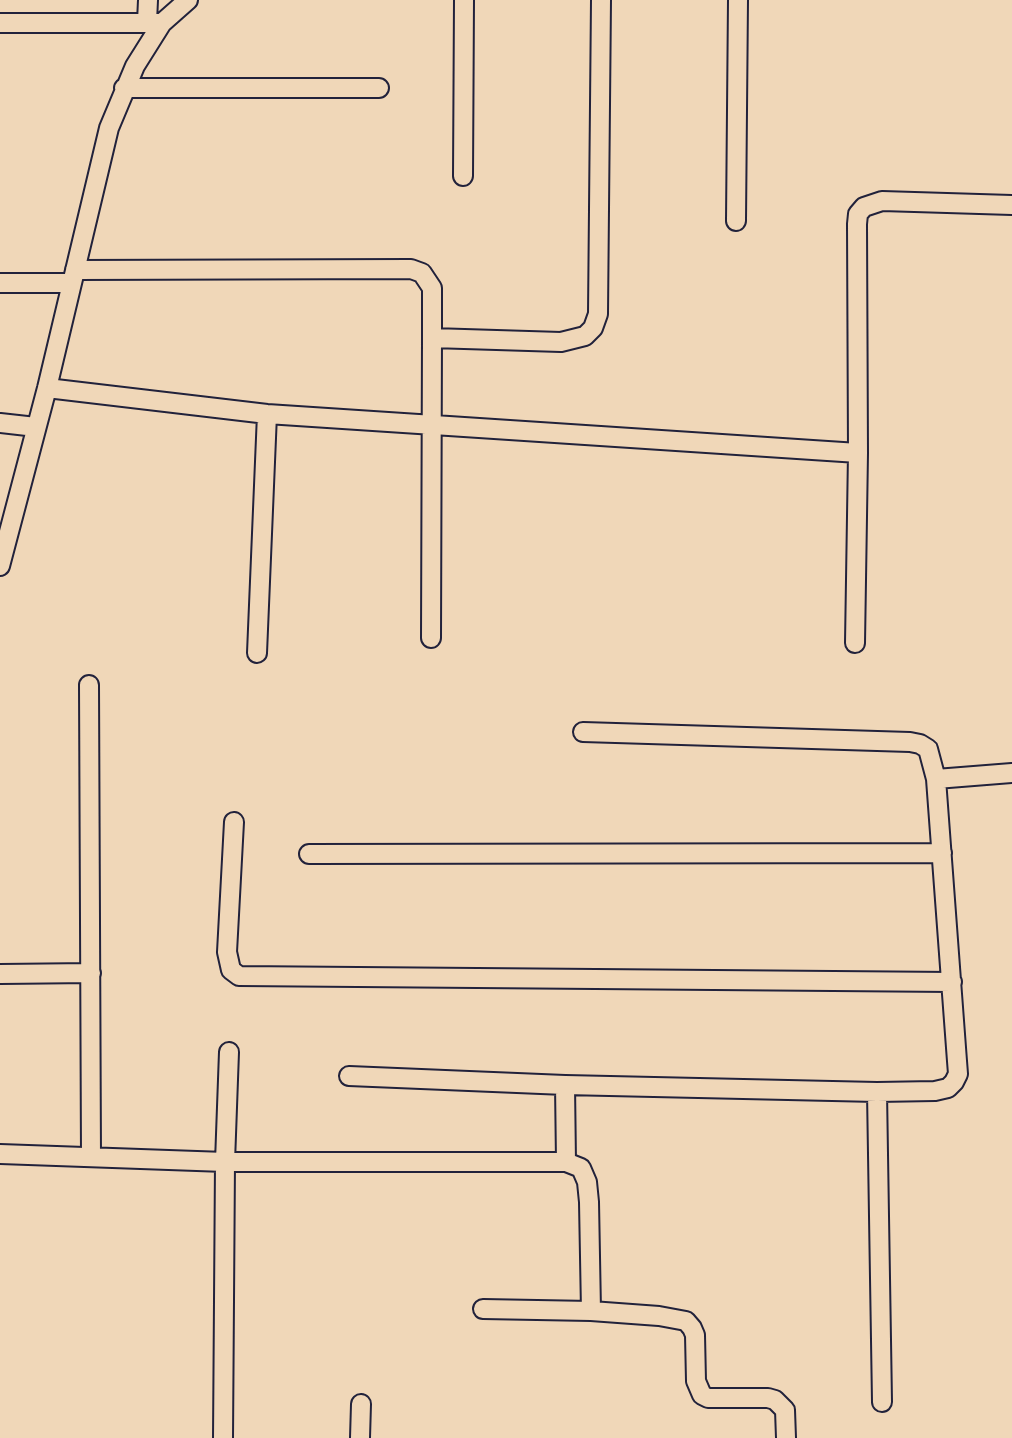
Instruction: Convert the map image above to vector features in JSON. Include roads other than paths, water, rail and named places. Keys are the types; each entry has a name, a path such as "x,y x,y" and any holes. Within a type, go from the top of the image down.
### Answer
{"street":[{"path":"0,566 47,388 109,128 124,88 154,22 148,0"},
{"path":"0,23 154,22 188,0"},
{"path":"463,176 464,0"},
{"path":"432,338 561,342 585,336 593,328 598,314 601,0"},
{"path":"736,221 738,0"},
{"path":"124,88 379,88"},
{"path":"855,643 858,453 856,224 858,214 864,207 882,201 1012,205"},
{"path":"0,283 73,276 417,270 428,278 432,288 431,638"},
{"path":"47,388 267,414 858,453"},
{"path":"257,653 267,414"},
{"path":"0,423 36,427"},
{"path":"89,685 91,1157"},
{"path":"349,1076 565,1085 877,1092 935,1091 948,1088 954,1082 957,1068 942,853 936,779 928,749 910,742 583,732"},
{"path":"936,779 1012,772"},
{"path":"234,822 227,952 231,970 239,976 952,982"},
{"path":"309,854 942,853"},
{"path":"0,974 91,973"},
{"path":"223,1438 225,1162 229,1052"},
{"path":"565,1085 566,1162"},
{"path":"877,1092 882,1402"},
{"path":"0,1154 225,1162 566,1162 581,1168 587,1182 591,1311"},
{"path":"483,1309 591,1311 659,1316 686,1321 695,1335 696,1381 702,1395 708,1398 775,1400 785,1410 786,1438"},
{"path":"360,1438 361,1404"}]}
